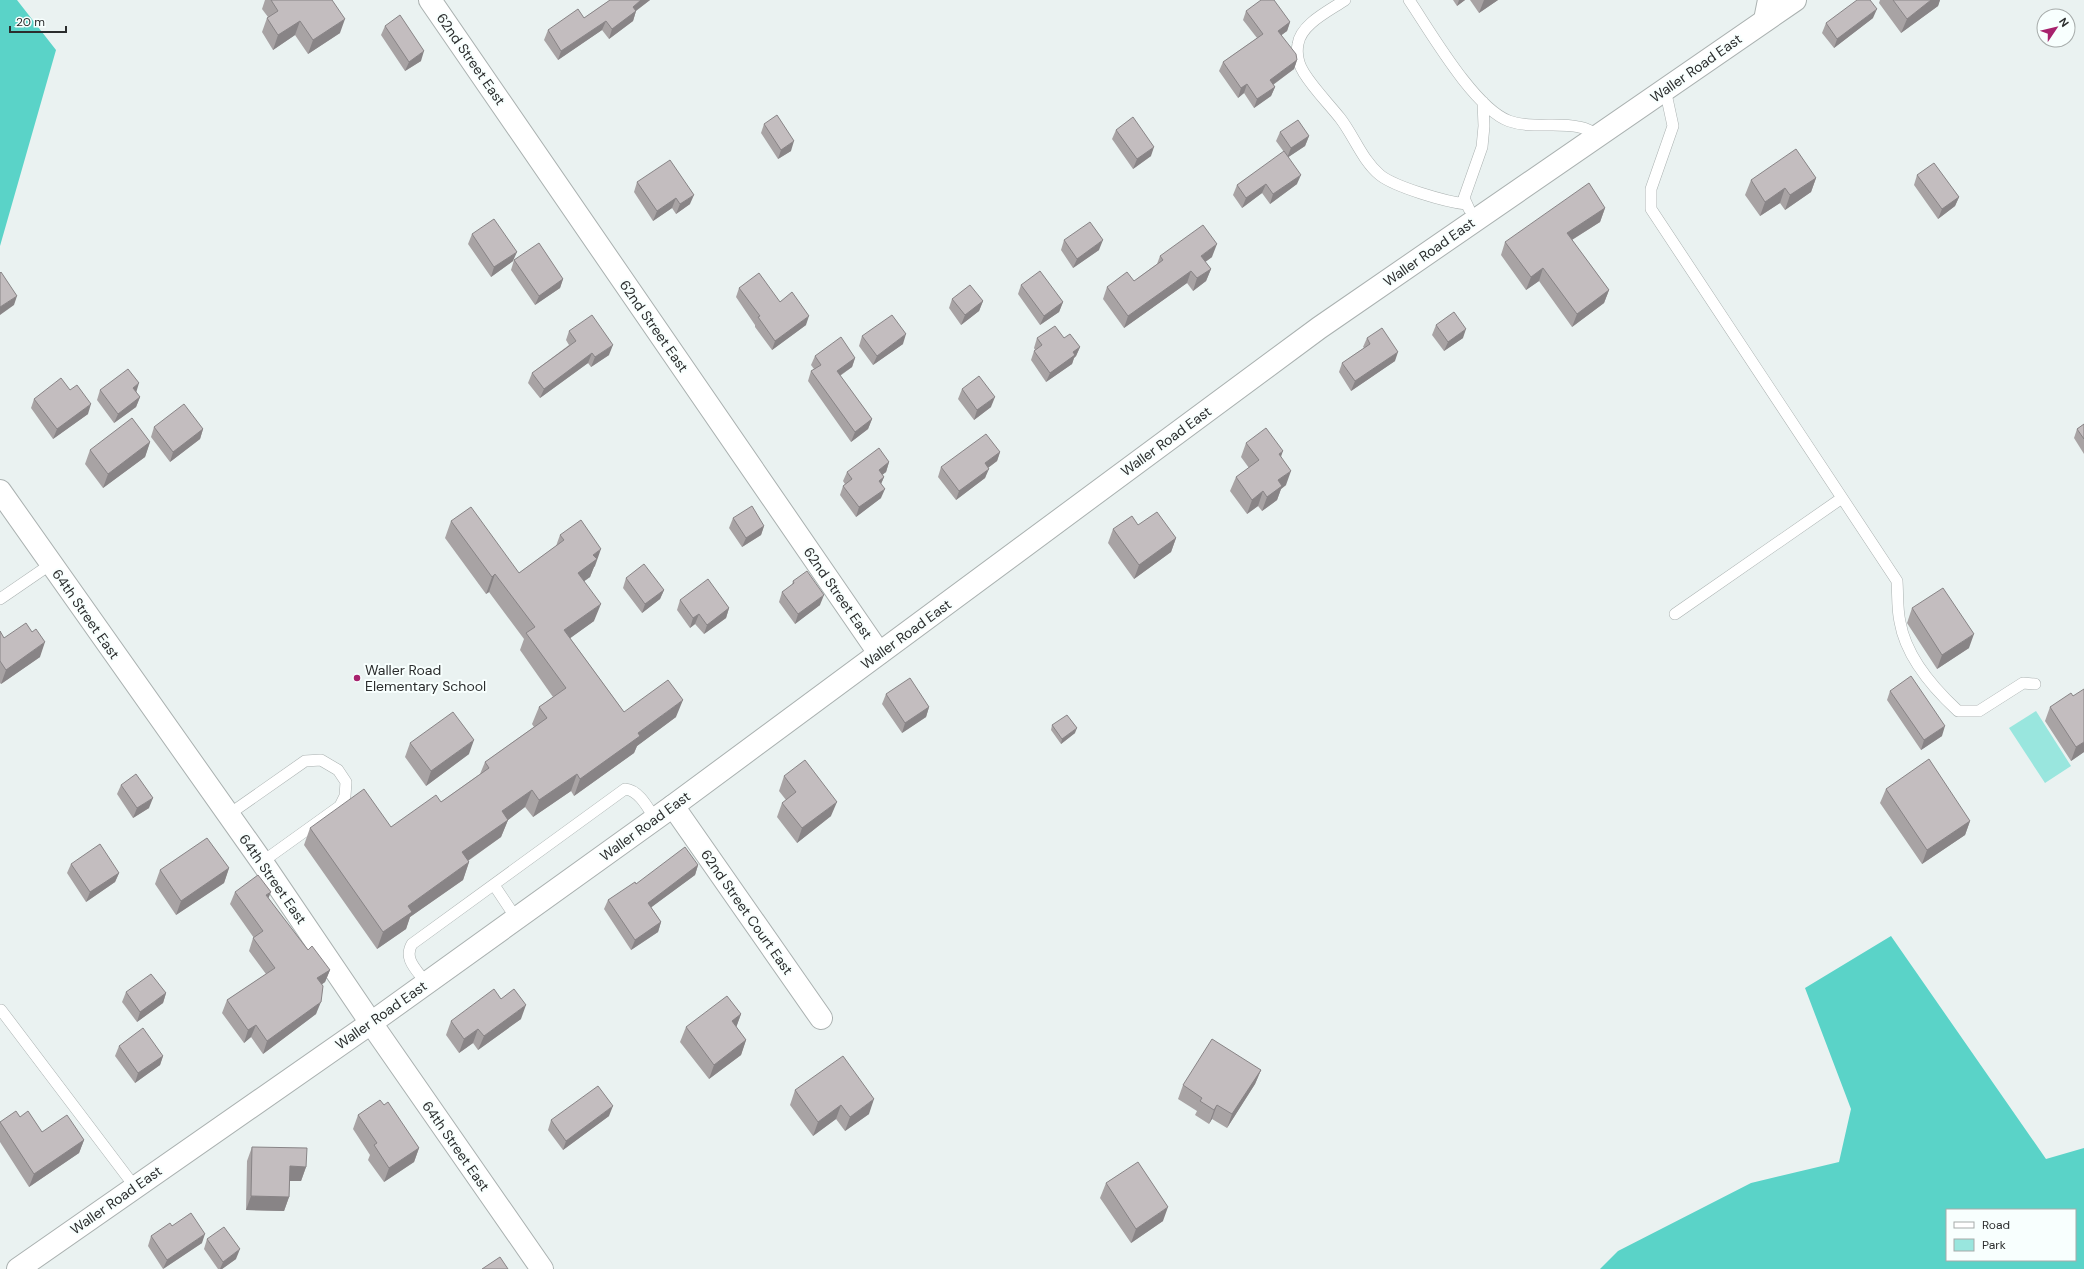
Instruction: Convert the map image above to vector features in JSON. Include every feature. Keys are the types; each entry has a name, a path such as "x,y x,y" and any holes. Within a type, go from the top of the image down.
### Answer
{"street":[{"name":"62nd Street East","path":"430,0 879,652"},
{"name":"Waller Road East","path":"18,1269 370,1023 664,812 1319,328 1470,212 1599,135 1665,89 1767,10 1795,0"},
{"name":"64th Street East","path":"0,491 262,862 370,1023 542,1269"},
{"name":"62nd Street Court East","path":"664,812 821,1018"}],"lane":[{"path":"1345,0 1309,25 1301,34 1297,54 1303,73 1341,119 1370,164 1381,176 1406,187 1454,203 1470,212"},
{"path":"1409,0 1466,82 1483,102 1508,121 1523,124 1579,127 1599,135"},
{"path":"1665,89 1673,126 1651,189 1651,209 1897,582 1900,622 1911,654 1936,692 1958,711 1978,711 2023,683 2035,684"},
{"path":"1470,212 1464,198 1482,147 1484,126 1483,102"},
{"path":"1675,614 1842,498"},
{"path":"0,599 51,564"},
{"path":"228,815 305,761 321,760 338,770 346,782 345,796 340,806 262,862"},
{"path":"426,983 409,958 408,952 412,944 625,789 632,789 664,812"},
{"path":"494,885 516,918"},
{"path":"1,1010 135,1187"}],"green space":[{"path":"2036,711 2071,766 2045,783 2009,728"}],"shaded area":[{"path":"0,0 17,0 56,50 0,246"},
{"path":"1891,936 2046,1159 2084,1148 2084,1269 1600,1269 1618,1251 1751,1183 1839,1162 1851,1109 1805,988"}],"building":[{"path":"271,0 332,0 345,19 313,40 300,21 278,35 267,18 278,11"},
{"path":"610,0 641,0 633,7 636,11 612,29 606,21 561,51 548,30 578,9 584,18"},
{"path":"1261,0 1274,0 1290,22 1278,31 1296,54 1297,60 1270,80 1275,87 1257,99 1247,84 1241,88 1223,62 1263,34 1246,11"},
{"path":"1857,0 1870,0 1877,9 1837,39 1826,23"},
{"path":"1893,0 1931,0 1907,19"},
{"path":"400,15 424,51 409,62 385,26"},
{"path":"777,115 794,141 781,150 764,124"},
{"path":"1133,117 1154,147 1137,159 1116,130"},
{"path":"1298,120 1309,136 1291,148 1280,132"},
{"path":"1796,149 1816,178 1790,195 1785,188 1765,202 1751,180"},
{"path":"1284,151 1301,175 1273,194 1266,184 1246,198 1237,185"},
{"path":"670,160 694,195 680,204 676,198 657,211 637,182"},
{"path":"1934,163 1959,197 1942,209 1917,175"},
{"path":"1589,183 1605,208 1567,233 1609,290 1577,314 1543,268 1531,277 1505,242"},
{"path":"494,219 517,252 494,267 472,234"},
{"path":"1090,222 1103,240 1077,259 1064,240"},
{"path":"1203,225 1217,244 1201,256 1211,269 1197,278 1191,271 1128,316 1107,287 1127,272 1134,281 1163,260 1160,256"},
{"path":"539,243 563,279 539,296 514,260"},
{"path":"1040,271 1063,302 1044,316 1021,285"},
{"path":"1,272 17,296 0,307 0,273"},
{"path":"759,273 780,302 792,292 809,316 775,341 758,317 760,316 739,288"},
{"path":"970,285 983,301 965,315 952,299"},
{"path":"1454,312 1466,329 1448,342 1436,325"},
{"path":"592,315 613,345 595,357 592,353 544,389 532,373 576,341 569,331"},
{"path":"892,315 906,334 877,356 862,336"},
{"path":"1055,326 1064,338 1070,334 1080,347 1073,352 1075,355 1050,373 1034,351 1042,345 1037,338"},
{"path":"1382,328 1398,352 1355,381 1342,363 1370,344 1367,338"},
{"path":"841,337 855,358 837,371 872,419 855,432 811,371 821,365 815,356"},
{"path":"128,369 139,383 133,388 140,397 118,414 100,390"},
{"path":"979,376 995,397 977,410 962,389"},
{"path":"61,378 70,390 77,385 91,404 57,429 34,399"},
{"path":"184,404 203,429 173,452 154,427"},
{"path":"132,418 150,442 108,474 90,450"},
{"path":"2084,424 2084,439 2077,429"},
{"path":"1266,428 1283,451 1279,454 1291,471 1278,480 1282,486 1267,497 1263,491 1252,500 1236,477 1259,460 1246,443"},
{"path":"986,434 1000,452 985,463 989,469 959,491 941,467"},
{"path":"879,448 889,462 879,470 884,477 879,481 885,489 859,507 843,486 852,479 847,472"},
{"path":"752,506 764,526 746,538 733,518"},
{"path":"471,507 519,573 564,540 560,535 581,520 601,549 593,555 597,559 578,573 601,604 564,630 624,712 668,680 683,700 638,733 640,736 580,779 577,774 539,800 532,790 502,811 508,820 462,852 469,862 408,906 412,912 383,932 310,828 364,789 391,827 436,795 441,802 489,768 485,762 547,718 539,707 566,688 526,633 535,627 495,574 492,577 451,521"},
{"path":"1157,512 1176,538 1139,565 1113,529 1132,516 1138,525"},
{"path":"644,564 664,590 645,604 626,578"},
{"path":"807,571 824,595 798,614 782,592 794,583 793,581"},
{"path":"708,579 729,608 707,625 699,614 693,618 680,600"},
{"path":"1943,588 1974,634 1942,655 1912,608"},
{"path":"26,623 32,632 36,629 45,642 6,670 0,661 0,631 4,638"},
{"path":"1911,676 1945,726 1924,740 1890,691"},
{"path":"910,678 929,707 905,723 886,694"},
{"path":"2084,689 2084,742 2076,747 2050,707 2071,693 2073,696"},
{"path":"453,712 474,740 431,771 410,743"},
{"path":"1067,715 1077,728 1062,739 1052,725"},
{"path":"1929,759 1970,821 1927,850 1886,789"},
{"path":"805,760 837,802 802,828 782,803 796,792 784,776"},
{"path":"136,774 153,798 137,808 121,785"},
{"path":"207,838 229,868 181,901 160,870"},
{"path":"100,844 119,873 90,892 71,864"},
{"path":"685,847 698,865 648,903 661,922 635,940 608,900 635,882 636,884"},
{"path":"258,875 271,892 266,895 308,950 312,946 330,970 317,978 323,986 321,1002 267,1041 256,1025 248,1030 227,1000 275,968 253,938 263,931 235,892"},
{"path":"151,974 166,993 140,1012 126,992"},
{"path":"494,989 501,999 514,989 526,1005 484,1036 478,1029 464,1039 451,1021"},
{"path":"727,996 741,1014 732,1021 746,1040 714,1065 686,1027"},
{"path":"143,1028 163,1056 138,1073 119,1046"},
{"path":"1212,1039 1261,1070 1232,1114 1217,1105 1214,1110 1200,1101 1202,1098 1183,1085"},
{"path":"843,1056 874,1099 850,1117 841,1105 818,1122 795,1090"},
{"path":"598,1086 613,1106 566,1141 551,1120"},
{"path":"380,1100 384,1105 388,1102 419,1148 389,1168 374,1145 377,1143 358,1115"},
{"path":"16,1111 20,1117 28,1111 42,1132 67,1115 84,1140 34,1174 0,1122"},
{"path":"252,1147 307,1148 306,1167 290,1166 289,1197 251,1196"},
{"path":"1138,1162 1168,1207 1136,1229 1106,1183"},
{"path":"191,1213 205,1234 167,1260 151,1236 170,1223 172,1226"},
{"path":"224,1227 240,1249 223,1262 207,1239"},
{"path":"500,1257 508,1269 482,1269"}],"place":[{"name":"Waller Road Elementary School","path":"357,678"}]}
